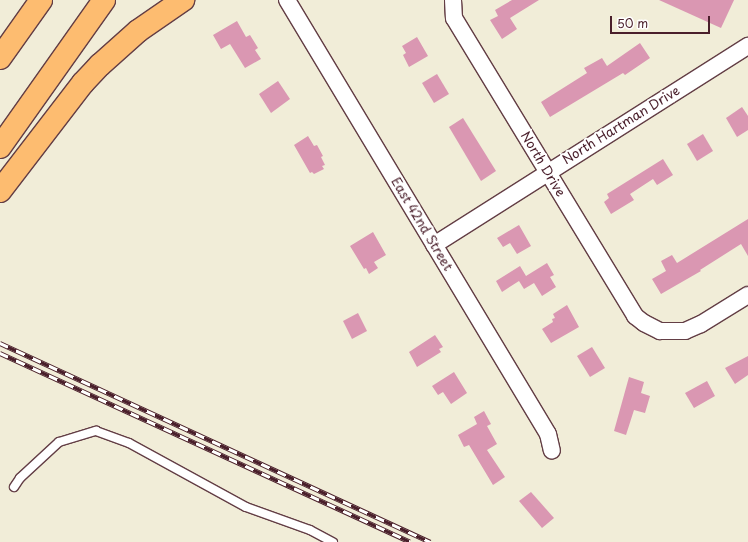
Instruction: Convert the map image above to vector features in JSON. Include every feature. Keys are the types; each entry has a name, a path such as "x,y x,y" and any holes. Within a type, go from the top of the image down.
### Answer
{"highway":[{"path":"0,58 41,0"},
{"path":"0,147 104,0"},
{"path":"0,191 82,83 138,31 183,0"}],"street":[{"name":"East 42nd Street","path":"287,0 548,434 552,451"},
{"name":"North Drive","path":"453,0 454,18 631,311 644,323 660,331 685,331 696,327 748,295"},
{"name":"North Hartman Drive","path":"434,244 748,46"}],"lane":[{"path":"14,487 26,473 59,442 96,431 136,446 246,507 310,530 332,542"}],"building":[{"path":"512,0 539,0 510,18 517,29 502,39 490,20 498,16 495,10"},
{"path":"659,0 734,0 721,28"},
{"path":"237,21 246,37 250,35 258,48 255,50 261,59 245,68 230,44 221,49 213,35"},
{"path":"417,37 428,56 409,67 403,55 406,53 402,46"},
{"path":"640,43 650,58 625,75 623,73 550,117 541,102 587,73 584,68 602,58 607,66"},
{"path":"437,74 449,94 434,103 422,83"},
{"path":"278,81 290,99 271,113 259,94"},
{"path":"742,107 748,116 748,130 737,137 726,118"},
{"path":"463,118 496,171 481,181 449,127"},
{"path":"703,134 713,151 697,161 687,144"},
{"path":"308,136 314,146 317,145 323,156 321,157 325,165 322,166 324,169 314,174 312,172 310,173 294,145"},
{"path":"663,159 673,175 657,185 653,179 630,194 634,200 611,214 604,202 609,198 607,194"},
{"path":"748,219 748,256 741,244 700,270 701,271 661,294 652,279 666,271 661,261 672,255 677,263"},
{"path":"519,225 531,246 517,254 510,243 503,247 497,238"},
{"path":"373,232 386,255 374,262 378,268 369,274 366,268 364,269 350,246"},
{"path":"547,263 554,275 550,277 556,287 542,296 534,283 524,289 519,281 502,292 496,281 520,266 526,276"},
{"path":"567,305 579,327 551,343 542,329 553,322 552,319 555,318 553,314"},
{"path":"358,313 367,331 352,339 343,321"},
{"path":"435,335 443,347 439,349 441,352 417,367 409,352"},
{"path":"592,347 605,368 590,377 577,356"},
{"path":"748,356 748,375 735,384 725,368"},
{"path":"454,372 467,393 451,404 443,392 438,395 432,386"},
{"path":"629,377 644,382 641,393 650,396 645,413 634,410 626,435 614,431"},
{"path":"707,381 715,396 694,408 685,393"},
{"path":"484,411 491,424 487,426 497,444 487,450 505,477 493,485 469,445 464,447 458,435 477,424 474,417"},
{"path":"531,492 554,518 542,528 519,501"}],"railway":[{"path":"0,343 430,542"},
{"path":"0,353 410,542"}]}
